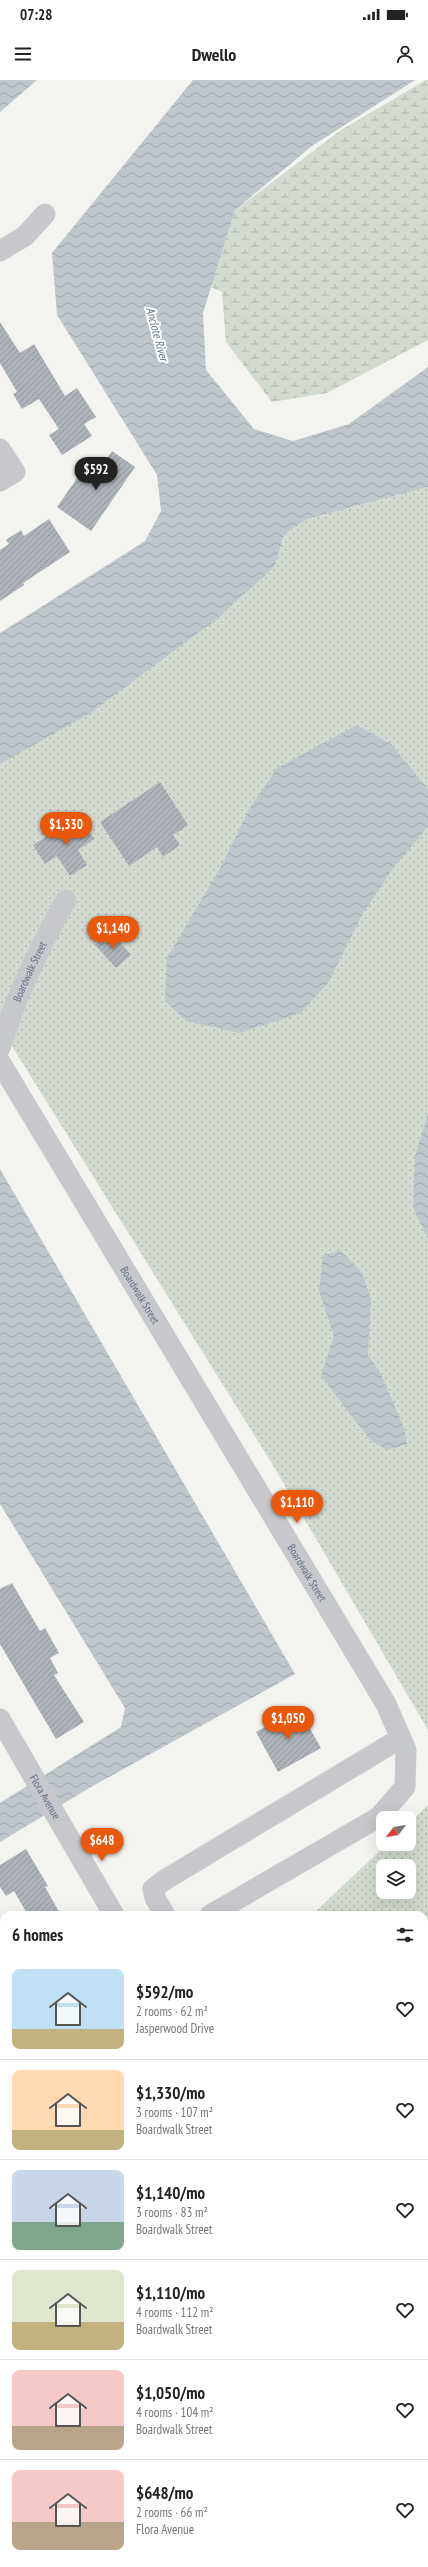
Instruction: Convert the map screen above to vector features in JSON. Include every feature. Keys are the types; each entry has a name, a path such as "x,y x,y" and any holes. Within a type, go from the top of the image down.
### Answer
{"street":[{"path":"0,251 25,236 45,214"},
{"path":"0,449 8,476"},
{"name":"Boardwalk Street","path":"0,1048 12,1008 40,947 66,900"},
{"name":"Boardwalk Street","path":"0,1062 386,1704 406,1750 405,1788 380,1817 234,1909"},
{"name":"Flora Avenue","path":"0,1719 112,1911"},
{"path":"162,1911 154,1898 153,1889 163,1881 401,1738"}],"green space":[{"path":"428,80 428,340 327,393 272,402 226,342 222,292 211,287 235,210 341,130"},
{"path":"428,487 428,1730 271,1462 0,1027 0,764 275,566 284,535 307,519"},
{"path":"428,1805 428,1911 316,1911 380,1851 416,1851 416,1816"}],"water":[{"path":"0,80 37,80 0,112"},
{"name":"Anclote River","path":"193,80 415,80 312,146 235,210 203,313 206,370 254,429 293,441 349,424 428,367 428,487 307,519 284,535 275,566 217,619 89,714 0,764 0,633 145,541 161,511 157,475 57,315 52,253"},
{"path":"357,725 391,744 428,789 428,827 394,867 363,913 328,983 301,1013 240,1033 186,1021 165,1001 167,958 223,863 249,809 277,768"},
{"path":"428,1113 428,1239 413,1208 415,1156"},
{"path":"0,1169 295,1674 91,1787 0,1842 0,1803 121,1727 125,1708 0,1504"},
{"path":"341,1251 361,1271 371,1298 368,1355 381,1374 404,1428 407,1444 388,1450 371,1441 321,1376 334,1336 319,1291 323,1255"}],"building":[{"path":"0,322 20,353 34,344 65,396 77,388 96,417 84,424 92,436 62,455 49,435 59,429 39,399 22,409 13,394 17,392 0,363"},
{"path":"112,451 135,467 91,531 57,507 87,464 98,472"},
{"path":"49,519 70,552 23,583 24,585 0,601 0,550 9,544 6,540 21,530 24,536"},
{"path":"160,782 188,825 173,835 180,845 163,857 157,847 129,866 100,822"},
{"path":"78,816 94,839 78,850 87,865 70,876 57,856 45,864 33,845"},
{"path":"110,931 131,955 116,968 95,945"},
{"path":"12,1583 40,1631 45,1628 59,1653 50,1658 58,1673 54,1675 84,1722 56,1739 0,1644 0,1589"},
{"path":"298,1708 321,1748 278,1772 256,1732"},
{"path":"26,1849 48,1886 45,1887 59,1911 26,1911 14,1891 6,1896 0,1887 0,1865"}]}
